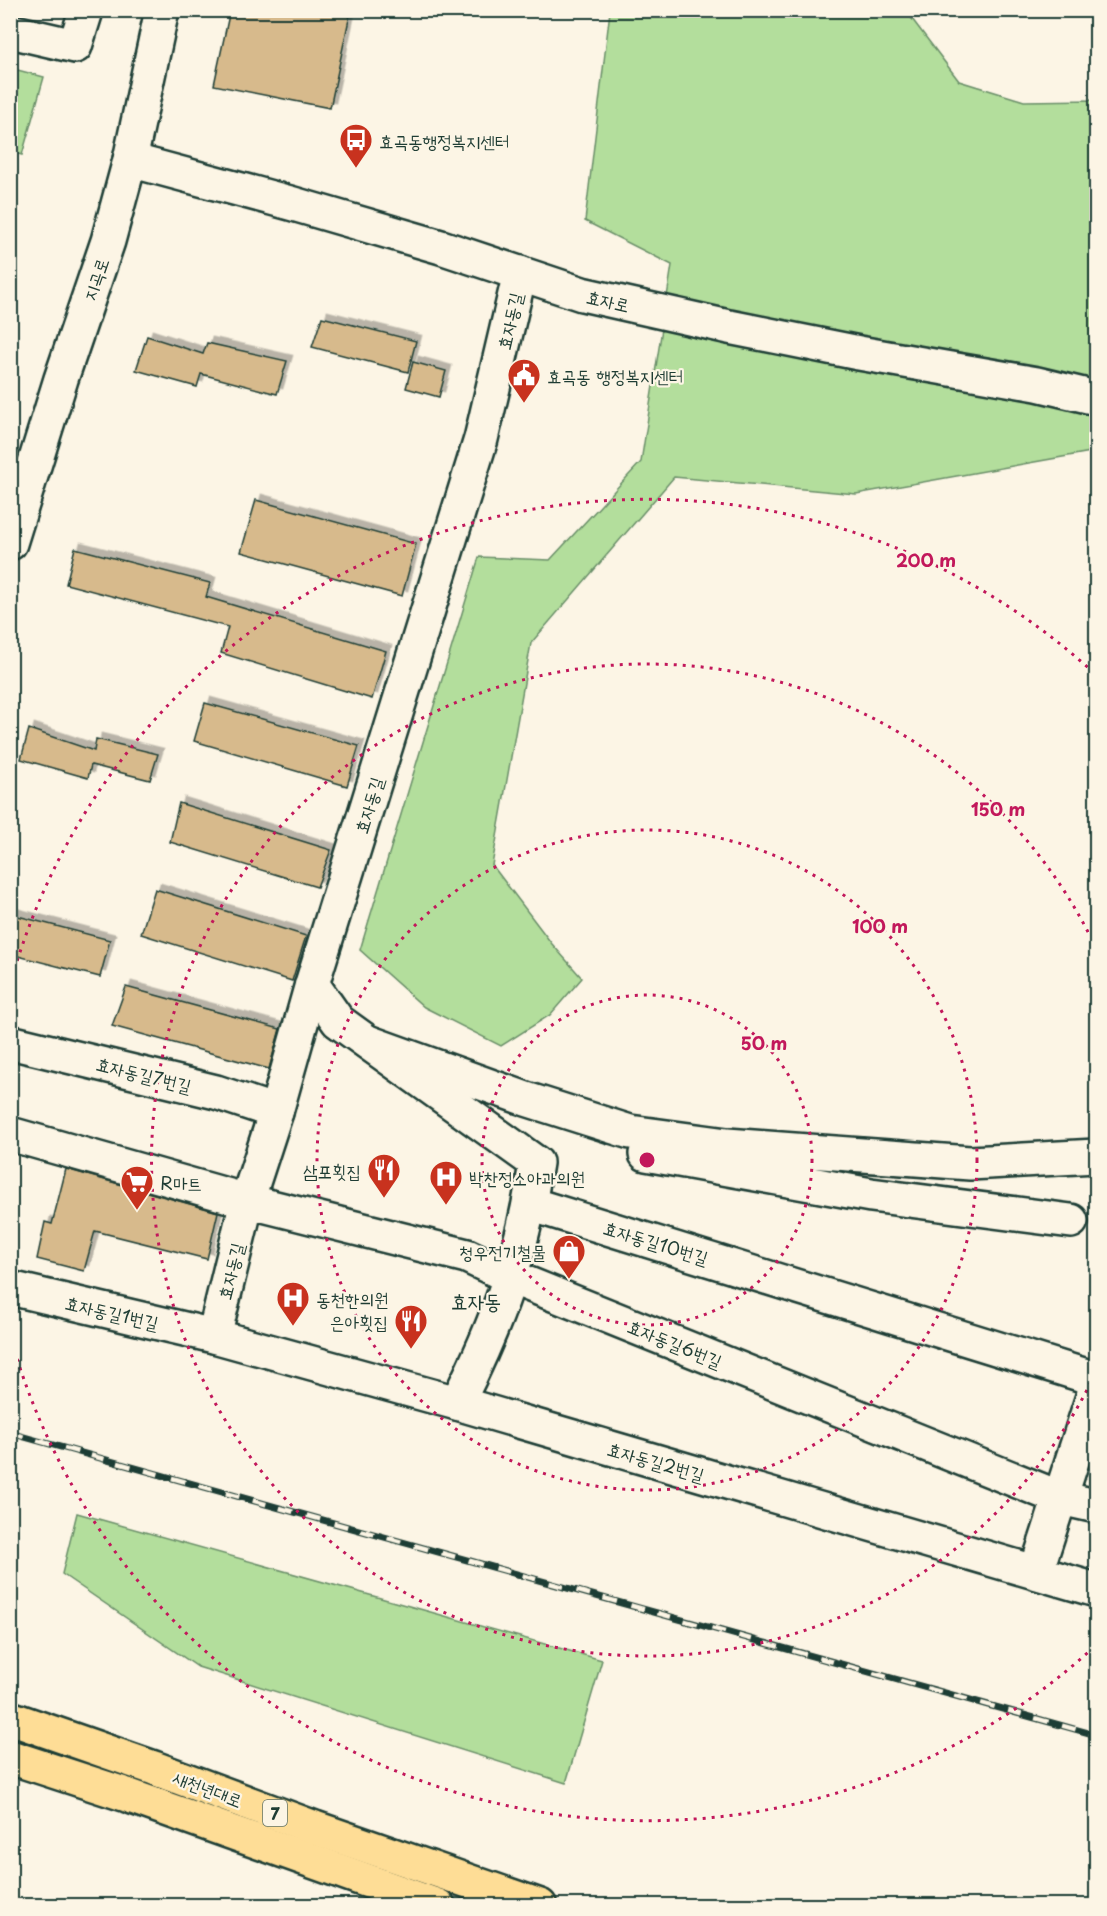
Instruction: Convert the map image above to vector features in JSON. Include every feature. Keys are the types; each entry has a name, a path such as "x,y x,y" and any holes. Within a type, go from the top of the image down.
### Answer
{"main road":[{"path":"10,1700 118,1755"},
{"name":"새천년대로","path":"10,1718 118,1755 315,1828 540,1905"},
{"name":"새천년대로","path":"10,1757 127,1795 438,1905"},
{"path":"10,1768 127,1795"}],"street":[{"path":"10,31 75,46 85,14 84,10"},
{"name":"지곡로","path":"10,543 61,379 108,241 130,160 162,10"},
{"name":"효자로","path":"130,160 441,247 582,294 729,327 859,353 1037,384 1096,398"},
{"name":"효자동길","path":"214,1336 247,1201 481,439 520,273"},
{"path":"312,984 338,1021 536,1163 530,1204 511,1277 483,1351 457,1403"},
{"name":"효자동길7번길","path":"10,1042 216,1092 276,1112"},
{"path":"368,1042 526,1099 622,1129 727,1145 970,1163 1096,1156"},
{"path":"622,1129 621,1150 871,1195 1071,1221"},
{"name":"효자동길6번길","path":"10,1134 247,1201 467,1256 511,1277 1060,1498 1096,1506"},
{"name":"효자동길10번길","path":"530,1204 1096,1379"},
{"name":"효자동길1번길","path":"10,1288 214,1336"},
{"name":"효자동길2번길","path":"214,1336 457,1403 1096,1590"},
{"path":"1036,1572 1096,1387"}],"green space":[{"path":"610,11 906,11 959,81 1024,101 1096,100 1096,451 856,494 674,477 531,643 492,865 552,944 582,978 550,1015 501,1046 424,1007 360,950 479,557 550,560 641,462 672,265 585,221"},
{"path":"10,68 44,77 22,155 11,152"},
{"path":"77,1513 602,1660 566,1783 198,1667 62,1574"}],"building":[{"path":"230,10 351,10 330,108 214,85"},
{"path":"322,317 416,341 408,372 312,347"},
{"path":"147,336 203,354 207,343 287,361 277,394 201,374 197,387 136,370"},
{"path":"413,362 446,371 439,397 406,388"},
{"path":"256,500 416,544 402,596 241,552"},
{"path":"75,548 210,583 206,597 386,651 372,699 221,653 228,627 66,584"},
{"path":"205,703 359,746 347,786 194,741"},
{"path":"29,729 94,751 96,739 158,754 150,780 91,765 88,778 21,759"},
{"path":"179,803 331,850 317,887 170,842"},
{"path":"155,889 306,936 292,981 141,934"},
{"path":"10,914 110,940 100,977 10,954"},
{"path":"126,987 280,1029 269,1069 112,1026"},
{"name":"R마트","path":"66,1169 218,1212 207,1259 95,1231 84,1271 37,1259 45,1222 52,1224"}],"railway":[{"path":"10,1433 1096,1735"}],"place":[{"name":"효곡동행정복지센터","path":"356,169"},
{"name":"효곡동 행정복지센터","path":"524,404"},
{"name":"삼포횟집","path":"384,1199"},
{"name":"박찬정소아과의원","path":"446,1206"},
{"name":"R마트","path":"137,1211"},
{"name":"청우전기철물","path":"569,1280"},
{"name":"동천한의원","path":"293,1327"},
{"name":"은아횟집","path":"411,1350"}],"district":[{"name":"효자동","path":"476,1300"}]}
